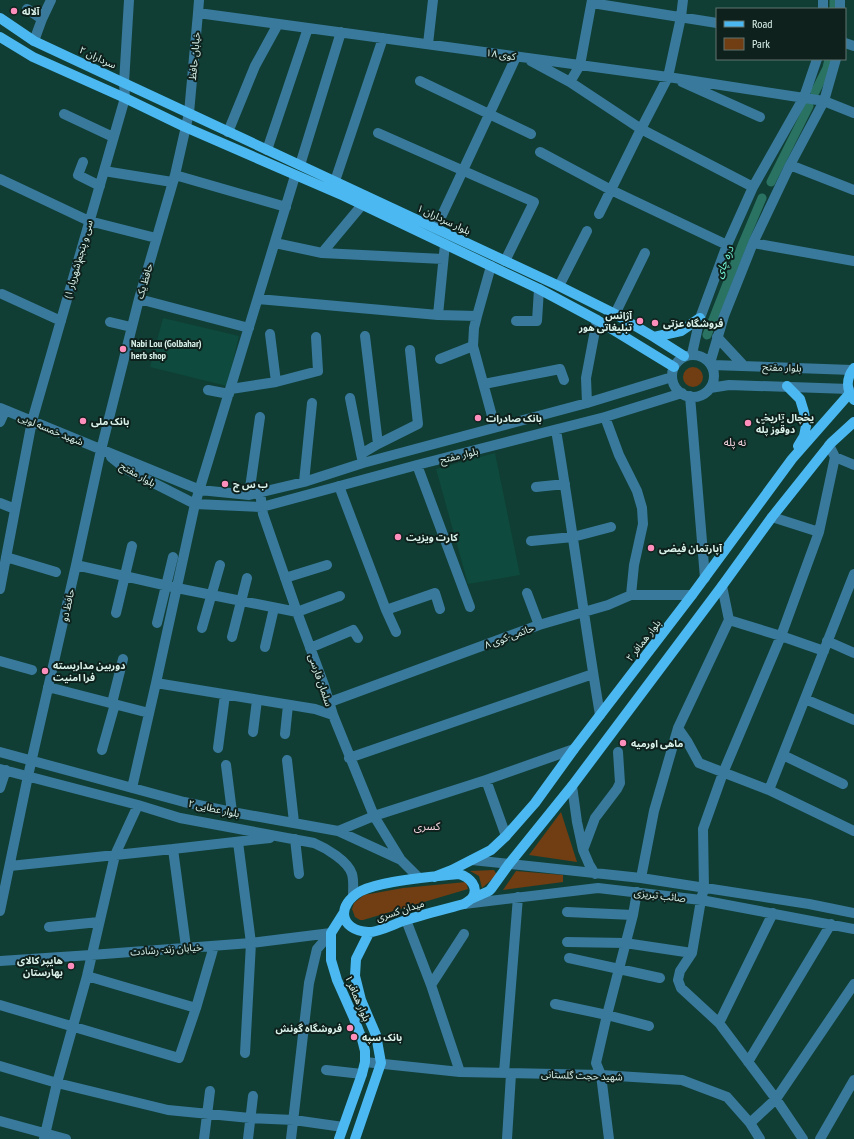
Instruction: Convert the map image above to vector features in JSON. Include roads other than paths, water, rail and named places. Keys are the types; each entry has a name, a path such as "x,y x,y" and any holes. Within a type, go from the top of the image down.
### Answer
{"main road":[{"name":"سرداران ۲","path":"0,18 34,41 189,113"},
{"path":"0,37 33,57 185,127 362,205 539,289 597,320 673,372"},
{"name":"بلوار سرداران ۱","path":"189,113 559,286 615,314 688,355"},
{"path":"654,337 681,331 700,318"},
{"path":"851,394 848,382 849,376 853,369"},
{"path":"786,386 800,399 806,426 804,436 792,459"},
{"name":"بلوار همافر ۲","path":"434,877 452,870 491,850 506,836 535,803 574,749 705,578 792,459 851,394"},
{"path":"468,901 491,889 509,864 572,786 772,517 829,445 854,422"},
{"path":"331,933 343,914 344,908 353,896 374,885 418,878 459,874 466,877 474,886 474,890 468,901"},
{"name":"میدان کسری","path":"343,914 345,920 355,929 369,932 381,930 406,920 468,901"},
{"name":"بلوار همافر ۱","path":"369,932 356,959 355,976 361,1000 376,1035 382,1064"},
{"name":"بلوار همافر ۱","path":"331,933 331,960 337,980 362,1039 365,1051 365,1062 362,1074 339,1139"},
{"path":"355,1139 382,1064"}],"street":[{"path":"34,41 51,0"},
{"path":"124,83 129,0"},
{"name":"خیابان حافظ","path":"189,113 199,0"},
{"path":"428,44 433,0"},
{"path":"599,214 668,76 684,0"},
{"path":"570,82 580,65 592,1 716,23"},
{"path":"27,9 42,19"},
{"name":"کوی ۱۸","path":"198,13 668,76 804,97 824,101 854,113"},
{"path":"228,132 254,66 278,24"},
{"path":"267,150 308,28"},
{"path":"300,164 341,32"},
{"path":"335,181 383,38"},
{"path":"436,228 490,114 521,57 570,82 641,129 753,187"},
{"path":"817,60 804,97 753,187 727,245 688,355 677,363 673,372 675,386 686,395 698,396 705,393 712,384 714,375 711,364 717,337 724,316 753,243 790,165 824,101 836,60"},
{"path":"668,76 760,117"},
{"path":"420,81 531,134"},
{"name":"سی و پنجم(شهریار ۱)","path":"0,589 2,568 6,557 16,509 32,421 104,172 124,98 124,83"},
{"name":"حافظ یک","path":"101,450 131,327 173,178 189,113"},
{"path":"64,114 113,137"},
{"path":"378,133 534,202 505,261"},
{"path":"540,152 611,190 727,245"},
{"path":"83,162 78,175 100,186"},
{"path":"790,165 854,190"},
{"path":"104,172 173,178 286,207"},
{"path":"132,788 195,504 295,176"},
{"path":"0,179 89,221 156,238"},
{"path":"322,253 362,205"},
{"path":"559,286 587,231"},
{"path":"275,243 322,253 444,259"},
{"path":"753,243 854,261"},
{"path":"438,315 445,244"},
{"path":"615,314 645,253"},
{"path":"491,266 474,328 473,346 495,427"},
{"path":"516,321 537,321 539,289"},
{"path":"2,294 61,321"},
{"path":"139,299 249,328"},
{"path":"258,299 438,315 477,316"},
{"path":"587,403 586,378 597,320"},
{"path":"110,322 131,327"},
{"path":"270,334 276,382"},
{"path":"365,336 378,444"},
{"path":"208,390 230,391 276,382 318,371 316,337"},
{"path":"717,337 744,366"},
{"path":"440,359 473,346"},
{"path":"362,459 378,444 418,424 410,350"},
{"path":"688,355 698,355 703,357 711,364"},
{"name":"بلوار مفتح","path":"711,364 853,369"},
{"path":"484,384 560,369 564,380"},
{"name":"بلوار مفتح","path":"101,450 200,490 249,495 304,482 362,459 587,403 673,372"},
{"name":"بلوار مفتح","path":"710,388 729,385 786,386 851,394"},
{"path":"686,395 705,578"},
{"name":"بلوار مفتح","path":"101,450 126,468 195,504 262,507 686,395"},
{"path":"350,398 362,459"},
{"path":"304,482 312,403"},
{"path":"0,422 3,409"},
{"name":"شهید خمسه لویی","path":"3,409 101,450"},
{"path":"249,495 260,417"},
{"path":"605,417 619,455 637,491 642,508 643,524 634,565 631,595"},
{"path":"556,430 600,715"},
{"path":"803,1139 776,1099 719,1023 681,988 678,980 680,971 692,953 704,888 703,829 723,773 781,636 819,532 835,457 829,445"},
{"name":"حافظ دو","path":"28,776 101,450"},
{"path":"835,457 854,465"},
{"path":"417,465 470,607"},
{"path":"536,487 565,484"},
{"path":"339,486 386,610 396,632"},
{"name":"سلمان فارسی","path":"260,492 263,514 296,612 324,684 330,702 332,715 374,816 401,860"},
{"path":"0,503 16,509"},
{"path":"772,517 819,532"},
{"path":"531,541 572,537 611,527"},
{"path":"116,613 132,546"},
{"path":"6,557 56,572"},
{"path":"157,623 173,557"},
{"path":"76,565 166,586 296,612 340,596"},
{"path":"202,628 220,565"},
{"path":"285,578 327,565"},
{"path":"769,790 826,646 852,588 854,574"},
{"path":"232,637 247,578"},
{"path":"641,878 654,811 678,728 730,620 722,586"},
{"path":"386,610 435,593 440,610"},
{"path":"526,593 539,625"},
{"name":"حاتمی-کوی ۸","path":"330,702 539,625 608,605 631,595 692,595"},
{"path":"266,647 274,608"},
{"path":"730,620 781,636 854,653"},
{"path":"310,648 353,630 358,638"},
{"path":"102,750 123,659"},
{"path":"0,660 32,670"},
{"path":"350,758 593,674"},
{"path":"156,683 315,709 332,715"},
{"path":"48,687 149,713"},
{"path":"218,748 225,695"},
{"path":"805,699 854,720"},
{"path":"253,732 257,700"},
{"path":"285,734 288,705"},
{"path":"678,728 699,763 769,790 854,831"},
{"path":"4,753 28,751 37,740"},
{"path":"338,831 374,816 486,780 574,749"},
{"path":"582,850 595,818 620,783 618,752"},
{"path":"0,788 2,769 7,765 8,760 4,753"},
{"name":"بلوار عطایی ۲","path":"4,753 184,802 338,831 401,860 418,878"},
{"path":"783,755 843,784"},
{"path":"287,760 294,822"},
{"path":"226,765 232,812"},
{"name":"بلوار عطایی ۲","path":"2,769 138,805 180,818 314,843 334,854 348,867 352,875 353,896"},
{"path":"0,910 28,776"},
{"path":"486,780 506,836"},
{"path":"572,786 582,850 592,874 585,876 583,880 583,885 586,889"},
{"path":"180,818 184,802"},
{"path":"45,1136 57,1083 87,976 114,855 138,805"},
{"path":"10,866 238,842 280,836"},
{"path":"295,839 299,874"},
{"path":"238,842 251,943 245,1053"},
{"path":"173,849 186,947"},
{"name":"صائب تبریزی","path":"472,860 592,874 641,878 809,904 854,913"},
{"name":"صائب تبریزی","path":"468,901 598,888 701,900 854,929"},
{"path":"609,1139 601,1075 596,1063 618,970 633,915 637,892"},
{"path":"507,1139 508,1073 518,897"},
{"path":"567,912 633,915"},
{"path":"719,1023 773,913"},
{"path":"406,920 432,985 460,1072"},
{"path":"49,927 99,922"},
{"path":"748,1062 831,924"},
{"path":"291,1139 309,984 317,949 331,933"},
{"name":"خیابان زند- رشادت","path":"0,961 251,943 331,933"},
{"path":"432,985 464,934"},
{"path":"567,942 625,943 692,953"},
{"path":"0,1005 179,1058 196,1008 214,946"},
{"path":"569,958 618,970 660,978"},
{"path":"87,976 196,1008"},
{"path":"750,1123 776,1099 854,984"},
{"path":"555,1004 649,1026"},
{"name":"شهید حجت گلستانی","path":"365,1062 460,1072 601,1075 682,1080 727,1097 750,1123 760,1139"},
{"path":"0,1066 57,1083 168,1110 250,1118 294,1120 343,1127"},
{"path":"326,1070 362,1074"},
{"path":"820,1139 854,1080"},
{"path":"204,1139 210,1091"},
{"path":"248,1139 253,1096"},
{"path":"0,1121 45,1136 66,1139"}],"waterway":[{"name":"دره چای","path":"834,0 834,8"},
{"name":"دره چای","path":"815,92 827,68 829,60"},
{"name":"دره چای","path":"771,182 809,106"},
{"name":"دره چای","path":"707,335 762,198"}],"place":[{"name":"آلاله","path":"14,11"},
{"name":"آژانس تبلیغاتی هور","path":"640,321"},
{"name":"فروشگاه عزتی","path":"655,323"},
{"name":"Nabi Lou (Golbahar) herb shop","path":"123,349"},
{"name":"بانک صادرات","path":"478,418"},
{"name":"بانک ملی","path":"83,421"},
{"name":"یخچال تاریخی دوقّوز پلّه","path":"748,423"},
{"name":"ب س ج","path":"225,484"},
{"name":"کارت ویزیت","path":"398,537"},
{"name":"آپارتمان فیضی","path":"651,548"},
{"name":"دوربین مداربسته فرا امنیت","path":"45,671"},
{"name":"ماهی اورمیه","path":"623,743"},
{"name":"هایپر کالای بهارستان","path":"71,966"},
{"name":"فروشگاه گونش","path":"350,1028"},
{"name":"بانک سپه","path":"354,1037"}],"district":[{"name":"نه پله","path":"735,442"},
{"name":"کسری","path":"427,826"}]}
